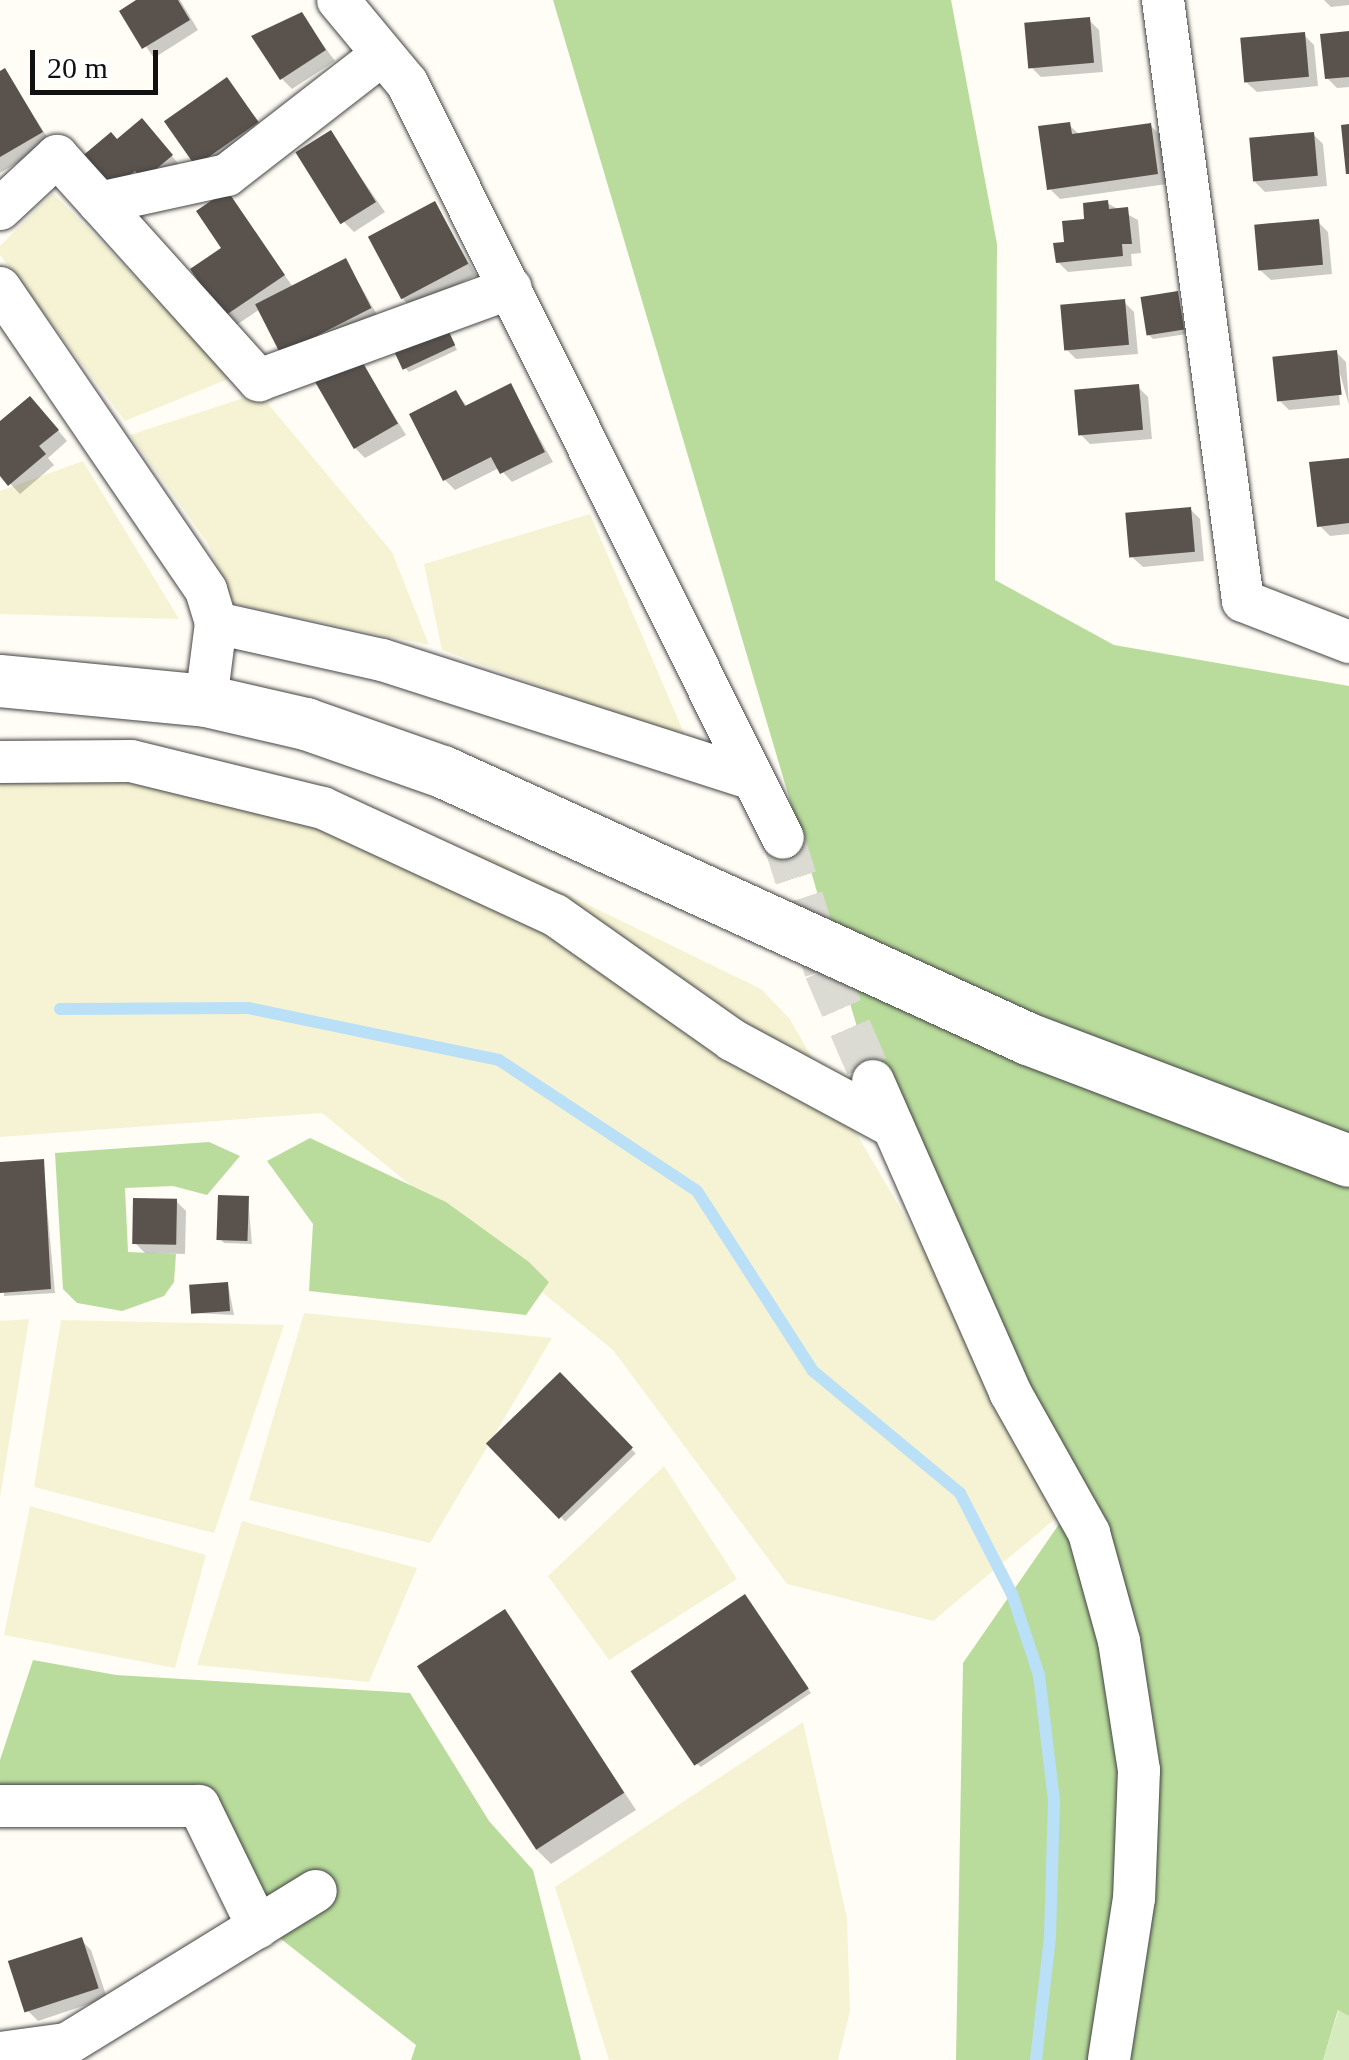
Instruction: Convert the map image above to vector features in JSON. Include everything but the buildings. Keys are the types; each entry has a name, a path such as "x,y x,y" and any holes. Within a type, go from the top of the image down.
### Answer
{"street":[{"path":"338,0 379,57 407,83 783,838"},
{"path":"1163,0 1243,601 1349,642"},
{"path":"99,203 227,175 379,57"},
{"path":"0,209 57,156 259,380 511,288"},
{"path":"0,288 206,590 216,623 206,701"},
{"path":"216,623 382,660 752,779"},
{"path":"0,681 206,701 306,724 443,772 1028,1040 1349,1161"},
{"path":"0,762 130,761 323,808 555,915 732,1040 892,1126"},
{"path":"874,1081 1010,1392 1089,1533 1119,1640 1139,1770 1134,1898 1109,2060"},
{"path":"0,1806 199,1806 258,1927"},
{"path":"14,2054 67,2044 316,1892"}],"shaded area":[{"path":"53,193 233,377 125,421 0,255 0,246"},
{"path":"259,393 392,552 429,645 234,604 207,542 130,435"},
{"path":"83,461 179,619 0,614 0,491"},
{"path":"590,514 687,740 442,650 424,564"},
{"path":"0,768 204,779 488,856 761,989 789,1018 1073,1504 933,1621 787,1584 613,1350 322,1113 0,1137"},
{"path":"304,1313 552,1338 430,1543 249,1500"},
{"path":"29,1319 0,1498 0,1321"},
{"path":"61,1320 284,1325 214,1533 34,1487"},
{"path":"664,1466 737,1579 609,1660 548,1576"},
{"path":"30,1506 206,1555 175,1668 4,1635"},
{"path":"242,1521 417,1568 369,1682 197,1665"},
{"path":"803,1722 847,1918 850,2011 838,2060 609,2060 555,1887"}],"green space":[{"path":"553,0 951,0 997,244 995,580 1114,645 1349,686 1349,2016 1338,2010 1323,2060 956,2060 963,1663 1073,1504 873,1081"},
{"path":"310,1138 446,1202 529,1262 549,1282 526,1315 309,1291 313,1224 267,1161"},
{"path":"209,1142 240,1156 207,1195 173,1186 125,1188 128,1252 176,1254 174,1282 164,1296 122,1311 77,1303 63,1289 55,1153"},
{"path":"33,1660 116,1675 410,1693 489,1821 533,1870 581,2060 411,2060 416,2045 253,1917 199,1807 0,1790 0,1760"},
{"path":"1339,2009 1349,2016 1349,2060 1323,2060"}],"waterway":[{"path":"60,1009 248,1008 499,1060 697,1191 813,1371 960,1493 1012,1594 1039,1675 1054,1801 1050,1937 1036,2060"}],"tunnel":[{"path":"783,838 825,970 873,1081"}]}
